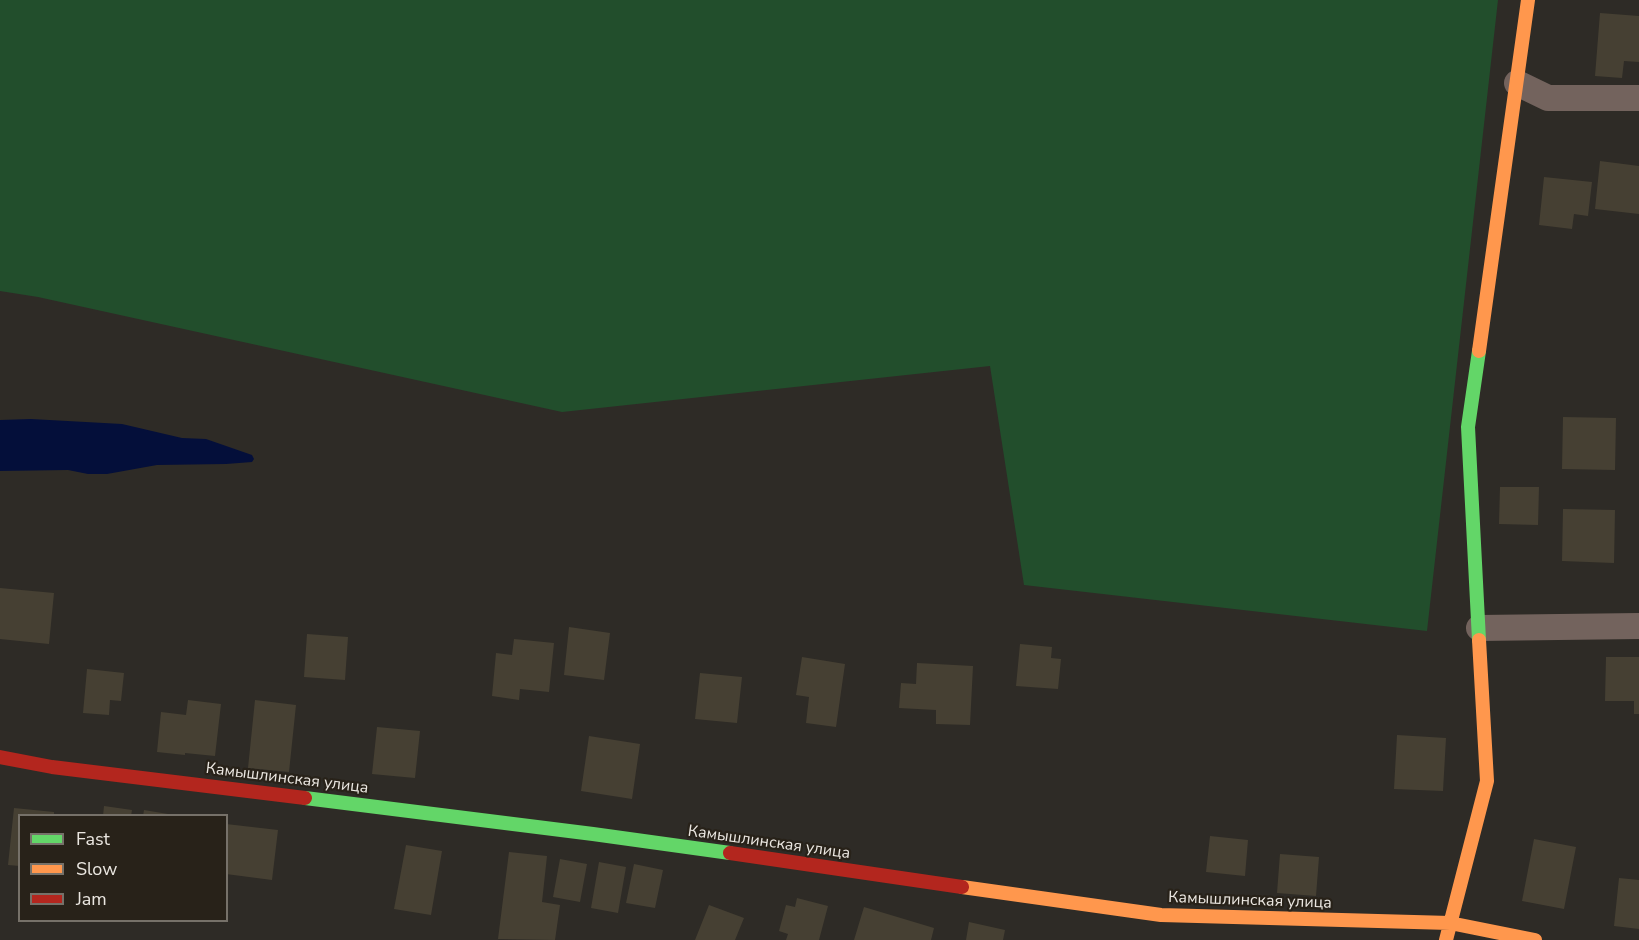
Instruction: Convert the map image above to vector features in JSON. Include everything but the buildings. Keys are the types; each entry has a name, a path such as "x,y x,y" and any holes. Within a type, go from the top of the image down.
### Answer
{"street":[{"path":"1446,940 1487,781 1468,427 1528,0"},
{"path":"1517,83 1548,98 1639,98"},
{"path":"1479,628 1639,626"},
{"name":"Камышлинская улица","path":"0,757 52,766 593,834 1161,915 1450,923 1535,940"}],"green space":[{"path":"0,0 1498,0 1427,631 1024,585 990,366 562,412 38,297 0,291"}],"shaded area":[{"path":"31,419 122,424 182,438 206,439 252,455 254,459 252,462 226,464 157,465 107,474 88,474 68,470 0,471 0,420"}],"traffic: fast":[{"path":"1479,351 1468,427 1479,640"},
{"path":"305,798 730,853"}],"traffic: slow":[{"path":"1479,351 1528,0"},
{"path":"1446,940 1487,781 1479,640"},
{"path":"962,887 1161,915 1450,923 1535,940"}],"traffic: jam":[{"path":"0,757 52,767 305,798"},
{"path":"730,853 962,887"}]}
